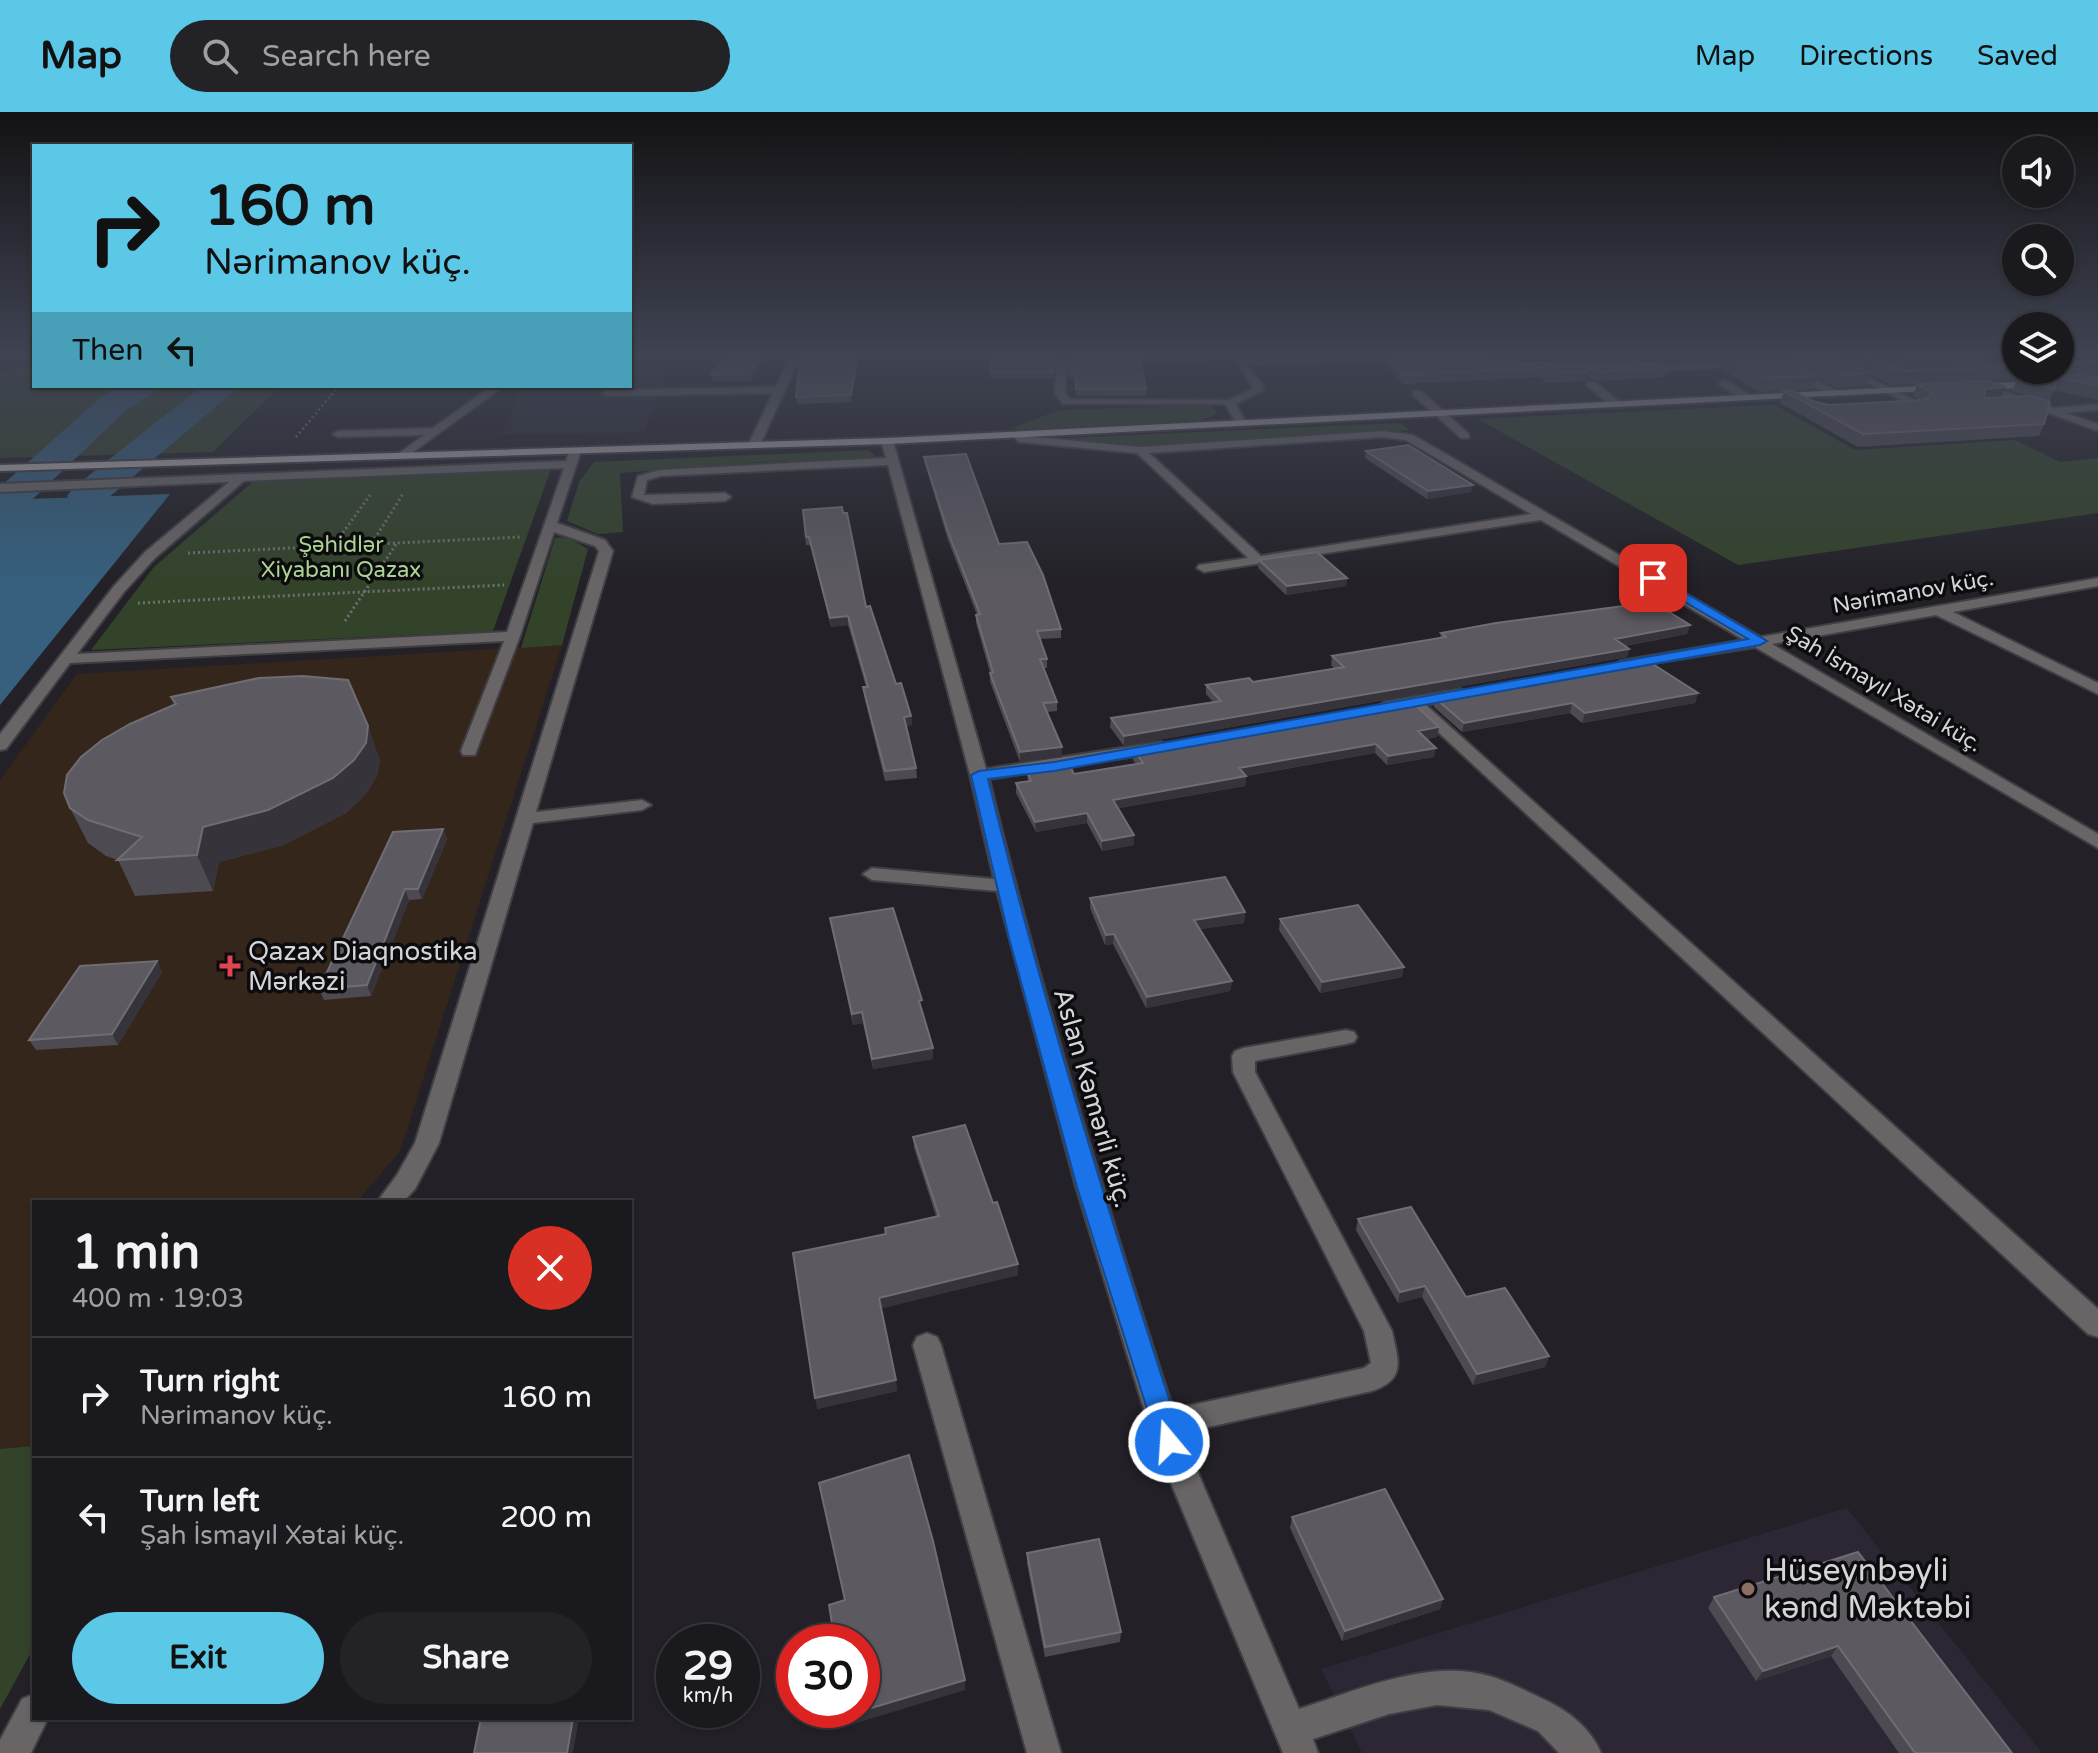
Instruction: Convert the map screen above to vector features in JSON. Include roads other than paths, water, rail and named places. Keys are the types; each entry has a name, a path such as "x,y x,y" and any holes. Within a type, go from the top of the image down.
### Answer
{"main road":[{"path":"0,468 401,456 573,457 754,445 889,451 1017,435 1081,432"}],"street":[{"path":"338,434 418,432"},
{"path":"401,456 436,432"},
{"path":"754,445 760,432"},
{"path":"1460,432 1465,436"},
{"name":"Şah İsmayıl Xətai küç.","path":"1017,435 1019,439 1038,443 1140,450 1397,435 1421,442 2098,842"},
{"path":"1140,450 1258,560"},
{"path":"725,497 653,500 638,497 642,478 660,473 889,451"},
{"name":"Aslan Kəmərli küç.","path":"889,451 1088,1187 1164,1424 1295,1741"},
{"path":"0,488 573,457 513,636 469,751"},
{"path":"0,745 107,605 150,555 242,477"},
{"path":"1204,568 1546,515"},
{"path":"391,1200 406,1182 427,1143 606,551 600,543 556,529 549,530"},
{"name":"Nərimanov küç.","path":"1603,669 2098,582"},
{"path":"1938,610 2098,689"},
{"path":"66,659 513,636"},
{"path":"1367,711 1477,691"},
{"path":"1414,702 2098,1326"},
{"path":"979,775 1054,766 1179,744"},
{"path":"525,819 642,805"},
{"path":"872,874 1006,886"},
{"path":"1164,1424 1372,1379 1386,1367 1378,1331 1244,1072 1243,1056 1260,1050 1346,1037"},
{"path":"927,1345 1044,1753"},
{"path":"1295,1741 1389,1697 1437,1688 1490,1693 1550,1719 1584,1753"},
{"path":"12,1753 32,1715"}],"water":[{"path":"170,494 0,705 0,500"}],"waterway":[{"path":"0,508 83,432"},
{"path":"87,496 167,432"}],"place":[{"name":"Qazax Diaqnostika Mərkəzi","path":"230,966"},
{"name":"Hüseynbəyli kənd Məktəbi","path":"1748,1589"}],"park label":[{"name":"Şəhidlər Xiyabanı Qazax","path":"341,558"}]}
